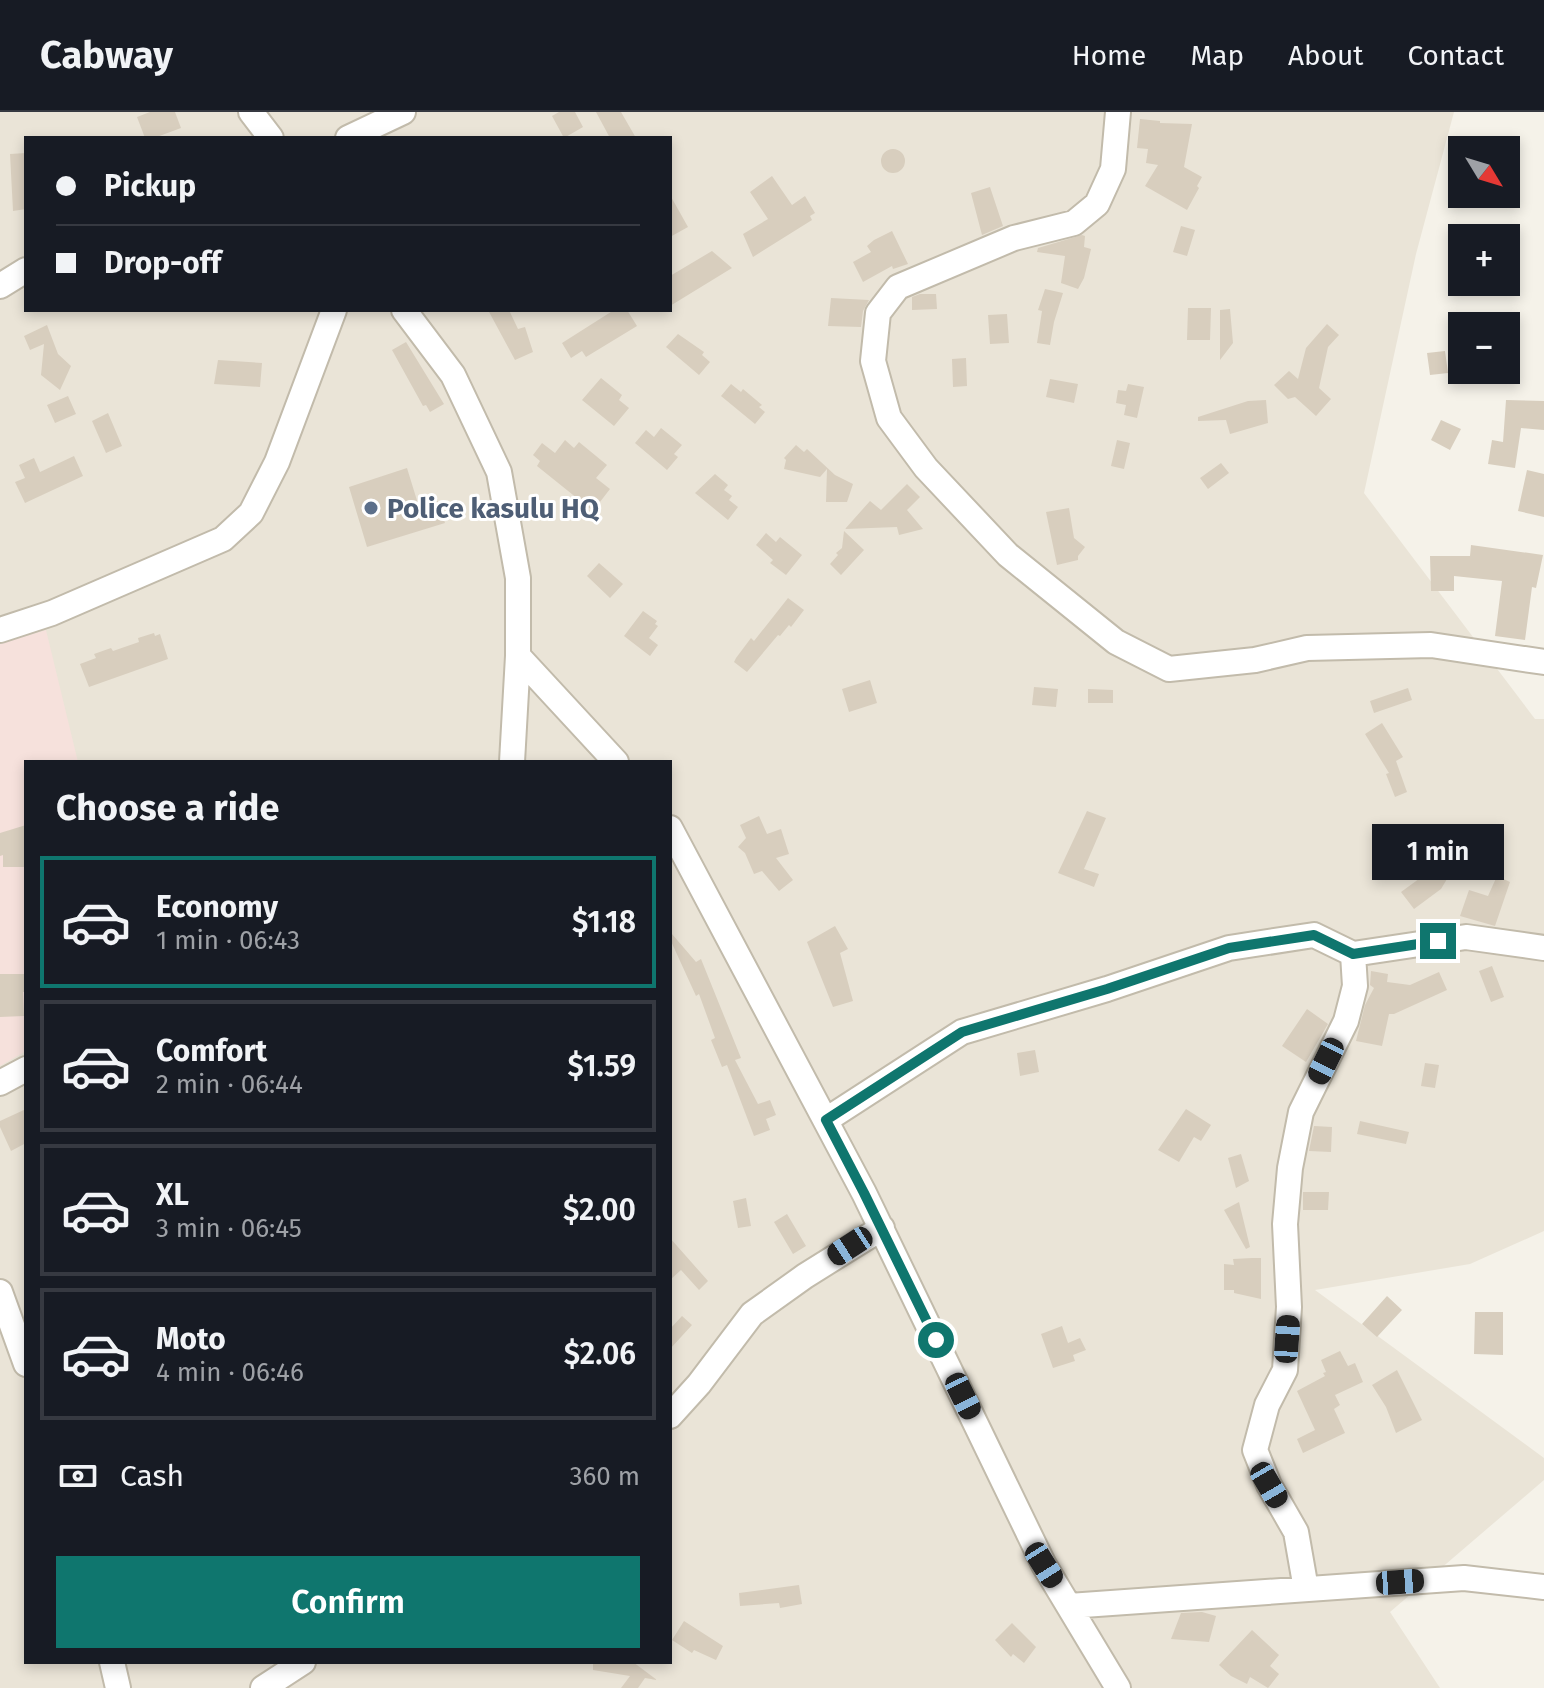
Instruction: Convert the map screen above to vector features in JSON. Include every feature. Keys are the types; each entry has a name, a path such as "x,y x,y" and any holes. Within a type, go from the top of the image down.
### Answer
{"street":[{"path":"251,112 269,136"},
{"path":"352,136 403,112"},
{"path":"1118,112 1113,169 1097,204 1074,223 1014,238 898,287 878,313 873,361 889,418 926,468 1008,555 1116,642 1169,669 1255,660 1307,648 1416,645 1544,662"},
{"path":"0,286 24,271"},
{"path":"0,630 52,613 223,539 251,513 277,462 333,312"},
{"path":"406,312 453,375 499,472 518,578 518,656 512,760"},
{"path":"518,656 614,760"},
{"path":"672,832 882,1228 1044,1565 1118,1688"},
{"path":"826,1120 962,1032 1107,989 1229,948 1314,935 1353,954 1466,937 1544,948"},
{"path":"1306,1589 1296,1532 1269,1485 1255,1450 1267,1405 1285,1370 1289,1307 1285,1224 1290,1168 1301,1112 1346,1021 1355,986 1353,954"},
{"path":"0,1083 24,1070"},
{"path":"672,1414 699,1384 752,1314 805,1276 882,1228"},
{"path":"0,1292 24,1358"},
{"path":"1069,1606 1464,1578 1544,1587"},
{"path":"112,1664 118,1688"},
{"path":"263,1688 300,1664"}],"shaded area":[{"path":"0,112 1454,112 1416,254 1364,493 1535,719 1544,719 1544,1231 1470,1264 1315,1290 1544,1458 1544,1480 1390,1612 1440,1688 0,1688"},
{"path":"46,630 78,760 24,760 24,1052 0,1066 0,644"}],"building":[{"path":"150,112 175,112 181,128 159,136 144,136 137,117"},
{"path":"559,112 575,112 583,127 563,136 552,116"},
{"path":"596,112 621,112 635,136 609,136"},
{"path":"1140,119 1192,124 1184,167 1202,177 1187,210 1145,186 1158,165 1146,163 1148,149 1137,148"},
{"path":"893,149 902,152 905,161 902,170 893,173 884,170 881,161 884,152"},
{"path":"24,153 24,209 13,211 10,154"},
{"path":"772,176 792,205 805,196 815,213 810,216 812,220 753,257 743,234 768,219 750,192"},
{"path":"990,187 1003,226 982,235 971,193"},
{"path":"672,199 688,227 672,236"},
{"path":"1181,226 1195,230 1187,256 1173,252"},
{"path":"892,231 908,264 893,269 892,266 863,282 853,262 871,252 867,246 874,240"},
{"path":"1085,236 1084,247 1091,249 1078,289 1061,283 1065,256 1037,252 1038,248"},
{"path":"712,251 732,268 672,305 672,275"},
{"path":"1045,289 1063,293 1050,345 1037,343 1042,311 1038,310"},
{"path":"936,294 937,309 912,310 912,297"},
{"path":"831,298 869,300 863,311 861,327 828,326"},
{"path":"1188,308 1211,308 1210,340 1187,340"},
{"path":"1230,309 1233,343 1220,360 1220,310"},
{"path":"489,312 510,312 518,329 525,327 533,352 515,360"},
{"path":"611,312 628,312 637,326 586,357 582,351 571,358 562,343"},
{"path":"1007,314 1009,343 990,344 988,315"},
{"path":"1327,324 1339,335 1328,347 1319,388 1331,399 1316,416 1295,397 1288,399 1274,385 1289,371 1298,379 1306,348"},
{"path":"47,325 58,354 71,366 60,390 41,375 44,344 30,350 24,336"},
{"path":"678,334 704,352 702,355 710,362 699,375 666,347"},
{"path":"406,342 444,404 430,412 426,405 423,406 392,350"},
{"path":"1445,351 1448,373 1430,375 1427,353"},
{"path":"966,358 967,386 953,387 952,359"},
{"path":"218,360 262,363 260,387 214,384"},
{"path":"601,378 622,395 619,400 629,408 614,426 582,400"},
{"path":"1050,379 1078,384 1074,403 1046,397"},
{"path":"731,384 741,392 743,389 762,405 759,407 765,412 755,424 721,396"},
{"path":"1128,384 1144,387 1137,418 1124,415 1126,405 1116,403 1118,390 1126,391"},
{"path":"68,396 76,414 55,423 47,405"},
{"path":"1266,400 1268,423 1230,434 1226,420 1198,421 1198,417 1248,401"},
{"path":"1506,400 1544,401 1544,430 1521,428 1515,468 1488,464 1492,440 1503,442"},
{"path":"108,413 122,446 106,453 92,421"},
{"path":"1441,420 1461,429 1450,450 1431,440"},
{"path":"661,428 682,445 674,454 678,457 667,470 635,443 646,430 654,437"},
{"path":"565,440 574,448 579,442 607,465 596,478 610,489 593,511 537,466 540,461 533,455 542,443 555,453"},
{"path":"1117,440 1130,443 1124,469 1111,466"},
{"path":"796,445 804,452 807,449 835,475 853,484 847,502 826,502 827,469 820,477 784,469 784,458"},
{"path":"74,456 83,476 25,503 15,482 25,478 19,465 34,458 40,472"},
{"path":"1221,463 1229,473 1208,489 1200,478"},
{"path":"407,468 419,507 438,501 445,523 367,547 349,487"},
{"path":"1527,470 1544,474 1544,517 1518,511"},
{"path":"715,474 728,485 724,490 732,496 729,500 738,507 728,520 695,493"},
{"path":"907,484 920,497 907,510 923,529 899,535 897,527 845,529 870,501 881,510"},
{"path":"1069,508 1074,538 1085,547 1078,560 1057,565 1046,512"},
{"path":"844,531 864,550 841,575 830,564 842,548"},
{"path":"766,533 776,542 780,537 802,555 786,575 770,563 773,560 756,545"},
{"path":"1471,545 1543,555 1536,588 1532,587 1525,640 1495,636 1502,581 1454,576 1454,591 1431,591 1430,556 1470,556"},
{"path":"599,563 623,584 610,598 587,576"},
{"path":"788,598 804,610 747,672 734,662 736,658 751,638 754,641"},
{"path":"643,611 657,621 655,624 658,626 649,638 658,645 650,656 624,636"},
{"path":"154,633 155,636 160,634 168,659 89,687 80,664 96,658 94,654 139,642 138,638"},
{"path":"870,680 877,703 849,712 842,689"},
{"path":"1034,687 1058,689 1056,707 1032,705"},
{"path":"1408,688 1412,700 1374,713 1370,701"},
{"path":"1088,689 1113,690 1113,703 1088,703"},
{"path":"1382,723 1403,757 1396,761 1407,792 1395,797 1386,774 1389,773 1365,734"},
{"path":"1087,811 1106,818 1084,869 1099,874 1094,887 1058,873"},
{"path":"759,816 767,834 781,829 789,854 776,858 793,880 779,891 762,871 754,874 745,853 738,847 746,838 740,825"},
{"path":"24,826 24,867 3,867 0,833"},
{"path":"1440,845 1457,853 1447,879 1441,889 1414,909 1401,892 1427,873"},
{"path":"1497,876 1510,882 1495,926 1460,916 1469,890 1488,896"},
{"path":"835,926 848,949 840,953 853,1001 833,1007 807,942"},
{"path":"672,934 696,962 701,959 741,1058 735,1060 758,1104 770,1100 776,1115 766,1119 770,1130 754,1136 727,1065 722,1067 711,1040 715,1038 699,994 696,996 672,943"},
{"path":"1492,966 1504,997 1491,1002 1479,971"},
{"path":"1371,971 1388,974 1387,982 1410,985 1439,972 1447,990 1389,1014 1382,1046 1356,1041 1365,1005 1374,988 1370,985"},
{"path":"0,974 24,974 24,1016 0,1017"},
{"path":"1307,1009 1328,1024 1306,1062 1282,1046"},
{"path":"1035,1050 1039,1072 1020,1076 1017,1053"},
{"path":"1425,1063 1439,1065 1435,1088 1421,1086"},
{"path":"1186,1109 1211,1125 1201,1141 1194,1137 1179,1162 1158,1150"},
{"path":"24,1110 24,1144 11,1151 0,1121"},
{"path":"1360,1121 1409,1132 1406,1144 1357,1134"},
{"path":"1314,1126 1332,1127 1331,1152 1309,1151"},
{"path":"1241,1154 1249,1181 1236,1188 1228,1158"},
{"path":"1303,1192 1329,1192 1328,1210 1303,1210"},
{"path":"746,1198 751,1226 738,1228 733,1201"},
{"path":"1239,1202 1250,1247 1246,1249 1224,1210"},
{"path":"787,1214 806,1246 793,1254 774,1222"},
{"path":"672,1240 708,1281 699,1290 681,1270 672,1278"},
{"path":"1261,1258 1261,1299 1224,1290 1224,1264 1234,1265 1233,1259"},
{"path":"1387,1296 1402,1310 1377,1337 1362,1324"},
{"path":"1475,1312 1503,1312 1503,1355 1474,1354"},
{"path":"682,1316 692,1325 672,1347 672,1327"},
{"path":"1062,1326 1068,1343 1080,1338 1086,1350 1073,1355 1075,1361 1053,1368 1041,1334"},
{"path":"1340,1351 1348,1366 1355,1363 1363,1382 1335,1395 1340,1405 1334,1409 1345,1433 1303,1453 1297,1439 1315,1430 1297,1391 1325,1376 1321,1360"},
{"path":"1397,1370 1422,1420 1396,1433 1386,1407 1372,1385"},
{"path":"799,1585 802,1604 780,1608 779,1603 740,1606 739,1593"},
{"path":"1202,1612 1216,1616 1209,1642 1171,1639 1181,1613"},
{"path":"684,1621 723,1646 716,1660 694,1650 692,1653 672,1640"},
{"path":"1012,1623 1036,1647 1024,1663 1013,1654 1011,1657 995,1640"},
{"path":"1252,1630 1279,1655 1270,1666 1279,1674 1268,1688 1250,1677 1247,1684 1219,1665"},
{"path":"593,1664 636,1664 657,1680 645,1678 638,1688 621,1688 630,1676 593,1670"}],"place":[{"name":"Police kasulu HQ","path":"371,508"}],"route":[{"path":"936,1340 826,1120 962,1032 1107,989 1229,948 1314,935 1353,954 1438,941"}]}
